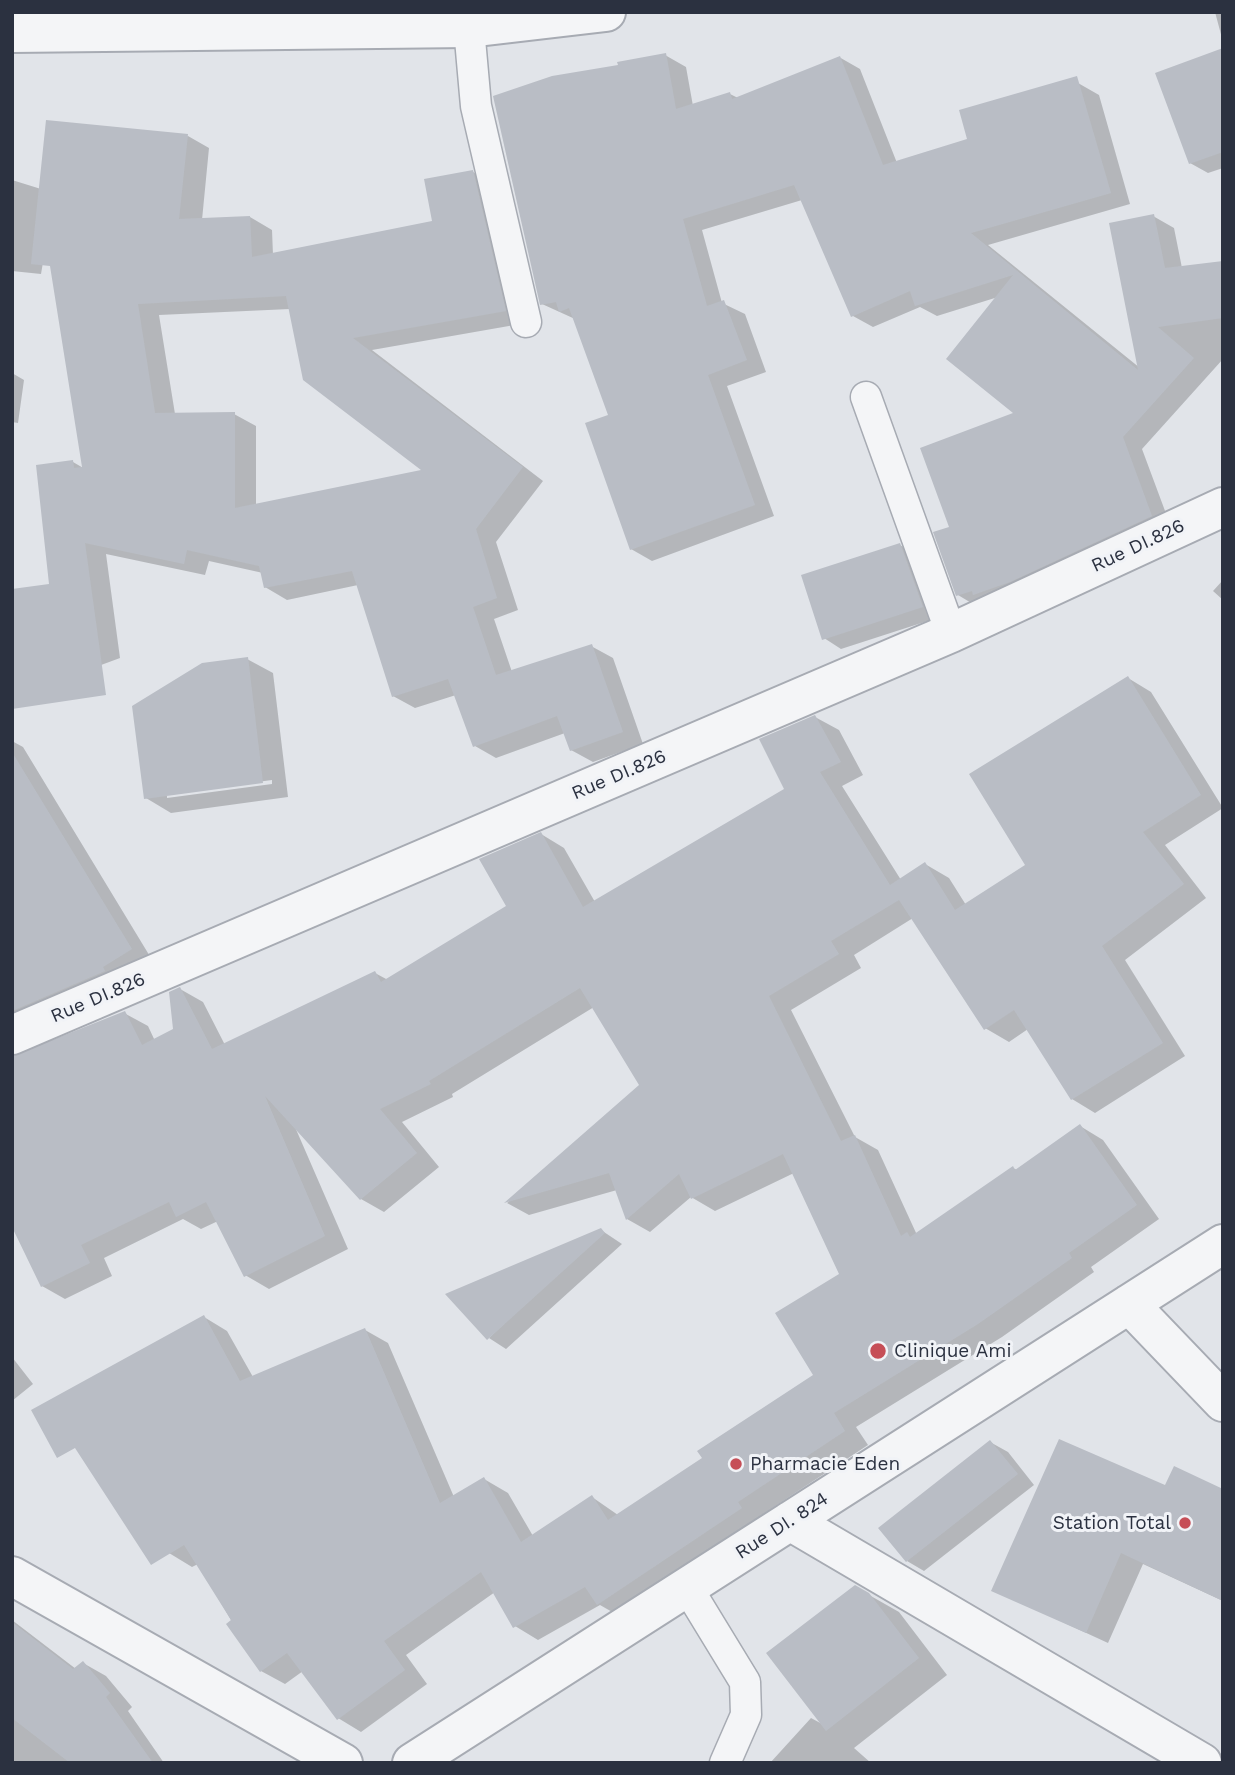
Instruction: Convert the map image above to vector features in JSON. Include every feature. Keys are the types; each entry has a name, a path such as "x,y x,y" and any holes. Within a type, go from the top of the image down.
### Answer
{"street":[{"path":"12,33 469,28 606,12"},
{"name":"Rue DI.826","path":"12,1035 951,633 1223,507"},
{"name":"Rue DI. 824","path":"412,1763 1223,1244"},
{"path":"1129,1304 1223,1402"},
{"path":"790,1521 1202,1763"},
{"path":"12,1576 344,1763"}],"lane":[{"path":"469,28 476,106 526,322"},
{"path":"866,397 951,633"},
{"path":"687,1587 745,1682 746,1715 724,1763"}],"building":[{"path":"1223,48 1223,152 1189,164 1155,73"},
{"path":"666,53 676,109 730,92 732,99 840,56 883,165 967,139 959,110 1077,76 1111,193 971,233 1138,370 1109,223 1154,214 1165,268 1223,261 1223,318 1158,327 1194,358 1123,437 1152,516 1010,582 973,595 972,591 956,596 933,532 949,527 920,448 1013,413 946,359 1013,275 915,306 910,291 851,317 794,185 683,219 707,306 724,300 747,360 708,375 755,505 630,550 585,423 608,415 569,308 559,312 556,302 540,305 493,96 552,76 618,65 617,62"},
{"path":"46,120 188,134 179,219 250,216 252,257 432,221 424,179 473,170 506,311 353,338 523,467 476,529 497,598 473,607 496,675 592,644 623,732 570,751 557,716 473,747 448,679 392,697 352,571 264,588 259,566 187,550 184,564 85,543 106,695 12,709 12,589 49,584 36,465 73,460 74,468 82,467 50,266 31,264","holes":["286,296 303,380 421,470 235,508 235,412 155,413 138,304"]},
{"path":"900,543 923,607 822,640 801,575"},
{"path":"248,657 263,783 144,799 132,706 202,663"},
{"path":"1128,676 1201,795 1143,832 1184,884 1102,946 1163,1043 1071,1100 1014,1010 984,1030 899,900 831,941 839,954 769,996 841,1141 855,1135 901,1236 907,1232 910,1237 1013,1166 1015,1170 1080,1124 1137,1205 1069,1253 1072,1258 978,1324 834,1413 845,1431 738,1502 742,1508 597,1605 585,1587 513,1628 481,1572 384,1641 405,1670 337,1720 287,1653 260,1672 226,1624 231,1620 184,1545 151,1565 75,1448 57,1458 31,1410 204,1315 240,1381 365,1328 440,1503 484,1477 521,1542 592,1495 608,1520 702,1458 697,1451 813,1375 775,1313 839,1274 783,1154 691,1199 679,1174 626,1220 609,1173 504,1203 639,1085 580,988 429,1081 431,1084 380,1109 417,1153 360,1200 265,1096 325,1236 244,1277 206,1202 176,1217 169,1202 81,1245 90,1263 41,1287 12,1227 12,1056 125,1011 142,1045 173,1029 169,992 180,987 212,1049 375,971 381,982 506,906 479,859 541,832 583,907 784,789 759,739 815,715 841,762 820,772 890,885 925,862 955,910 1025,865 969,774"},
{"path":"12,752 132,949 103,967 105,971 12,1011"},
{"path":"601,1228 605,1233 487,1340 445,1294"},
{"path":"1059,1439 1165,1485 1174,1466 1223,1489 1223,1601 1121,1553 1086,1633 991,1591"},
{"path":"990,1440 1018,1474 906,1562 878,1528"},
{"path":"855,1585 869,1593 919,1658 826,1731 766,1653"},
{"path":"12,1622 73,1669 83,1661 110,1693 106,1697 153,1763 70,1763 12,1718"}],"place":[{"name":"Clinique Ami","path":"878,1351"},
{"name":"Pharmacie Eden","path":"736,1464"},
{"name":"Station Total","path":"1185,1523"}]}
